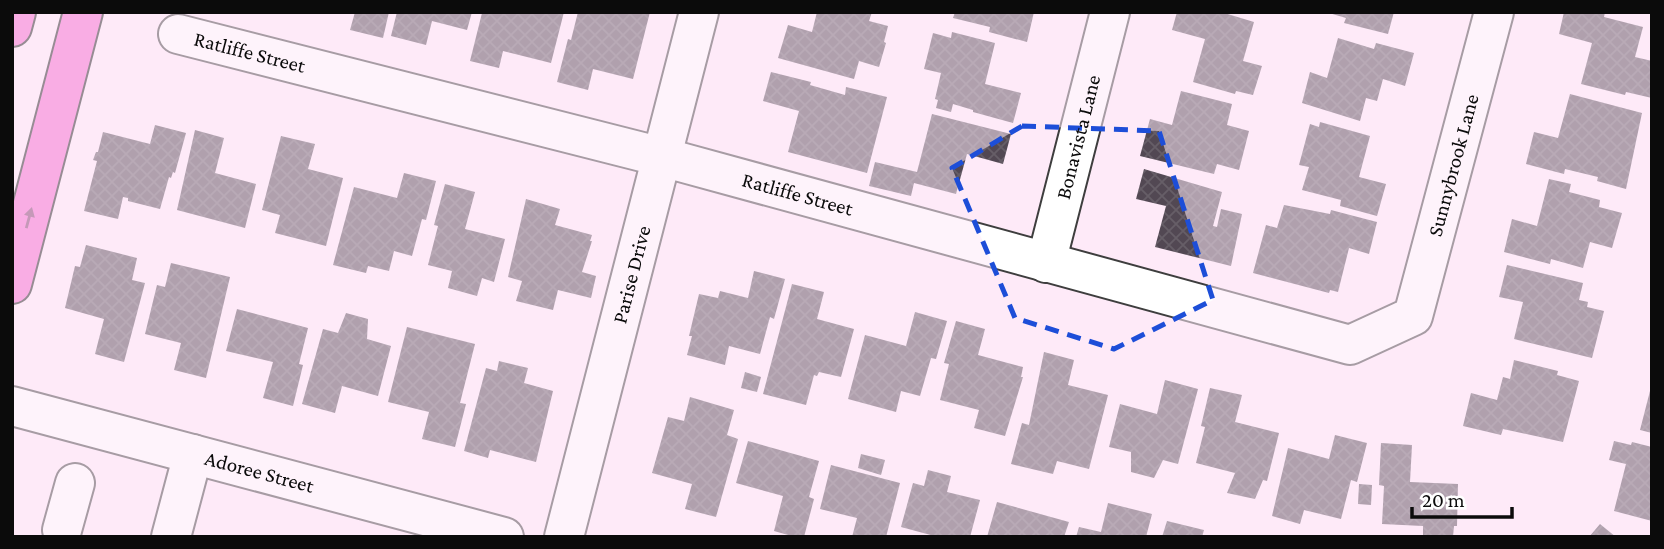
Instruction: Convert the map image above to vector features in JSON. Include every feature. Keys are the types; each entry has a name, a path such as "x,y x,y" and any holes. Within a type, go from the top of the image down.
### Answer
{"main road":[{"path":"12,27 16,12"},
{"path":"12,284 83,12"}],"street":[{"name":"Parise Drive","path":"564,537 699,12"},
{"name":"Bonavista Lane","path":"1046,263 1110,12"},
{"name":"Sunnybrook Lane","path":"1413,316 1494,12"},
{"name":"Ratliffe Street","path":"177,34 662,157 1350,345 1413,316"},
{"name":"Adoree Street","path":"12,406 504,537"},
{"path":"171,537 193,454"},
{"path":"70,534 75,483"}],"highlighted area":[{"path":"1022,126 1159,131 1213,300 1114,349 1015,318 952,168"}],"building":[{"path":"355,12 389,12 383,38 350,30"},
{"path":"397,12 472,12 467,30 432,21 426,45 391,36"},
{"path":"564,12 551,63 503,51 499,68 470,61 482,13"},
{"path":"578,12 650,12 633,79 593,69 588,90 557,82"},
{"path":"817,12 872,12 869,21 888,26 879,67 859,61 854,79 778,58 788,25 812,32"},
{"path":"955,12 1034,12 1027,42 989,32 990,27 953,18"},
{"path":"1177,12 1221,12 1254,22 1243,61 1262,66 1253,95 1236,91 1235,94 1193,82 1205,39 1172,30"},
{"path":"1394,12 1388,34 1344,23 1346,18 1329,13"},
{"path":"1564,12 1605,12 1604,17 1643,27 1635,57 1652,61 1652,98 1626,92 1625,95 1581,84 1592,43 1559,34"},
{"path":"952,32 995,43 985,84 1021,93 1013,123 953,104 951,112 936,108 938,100 935,99 941,73 924,69 933,33 951,38"},
{"path":"1338,38 1374,49 1376,43 1414,53 1405,86 1383,79 1377,101 1366,98 1360,121 1302,103 1310,72 1327,78"},
{"path":"771,72 811,82 810,85 845,95 846,87 887,97 867,173 788,152 799,111 763,101"},
{"path":"1181,91 1232,104 1227,125 1249,131 1239,170 1217,164 1214,174 1140,156 1150,119 1172,125"},
{"path":"1570,94 1642,113 1626,189 1597,181 1598,177 1565,169 1564,174 1526,164 1534,132 1558,138"},
{"path":"932,114 1011,134 1003,164 967,154 956,194 914,183 911,196 869,186 875,162 917,172"},
{"path":"1320,122 1370,136 1359,177 1386,184 1377,216 1340,206 1341,200 1302,190 1309,167 1299,165 1310,124 1319,127"},
{"path":"155,125 186,133 175,173 169,177 160,209 128,201 128,198 123,197 118,219 84,211 97,161 93,160 103,132 150,144"},
{"path":"195,130 224,138 215,173 256,184 245,228 177,210"},
{"path":"281,136 315,144 308,169 343,178 326,246 275,233 280,215 262,210"},
{"path":"1144,169 1222,192 1213,226 1217,227 1221,209 1242,214 1231,266 1155,247 1166,206 1136,199"},
{"path":"404,173 436,181 426,220 422,219 412,256 394,251 389,271 368,266 366,273 333,265 354,187 397,198"},
{"path":"1549,179 1571,184 1569,192 1600,200 1599,207 1622,213 1612,248 1590,242 1583,268 1551,259 1550,264 1504,252 1512,219 1537,226"},
{"path":"445,184 475,192 465,229 505,239 494,282 482,278 477,296 448,288 452,271 428,265 438,226 434,225"},
{"path":"526,199 560,209 555,225 592,235 582,272 596,276 591,298 558,290 553,310 516,301 522,281 508,277"},
{"path":"1284,205 1330,214 1331,210 1377,222 1369,254 1349,248 1338,292 1330,290 1329,293 1253,273 1266,225 1277,228"},
{"path":"86,245 137,258 132,280 145,283 124,362 95,354 104,319 65,308 75,266 80,267"},
{"path":"171,263 230,277 206,378 174,370 181,343 145,334 157,285 165,287"},
{"path":"1507,265 1583,283 1579,300 1588,302 1587,307 1604,311 1592,358 1514,339 1523,302 1499,297"},
{"path":"754,271 785,279 774,319 770,317 760,354 729,346 725,365 687,355 699,294 718,298 720,291 748,298"},
{"path":"792,284 824,292 817,319 854,329 841,377 819,372 817,376 814,375 806,405 763,394"},
{"path":"237,309 308,328 293,406 263,398 273,362 226,351"},
{"path":"915,312 947,321 936,359 931,358 920,396 901,391 896,412 848,399 865,335 906,346"},
{"path":"346,313 368,319 367,339 391,346 378,396 342,386 335,413 302,404 323,329 338,333"},
{"path":"956,321 985,329 978,355 1023,367 1023,377 1005,436 974,428 979,410 940,400 949,364 944,363"},
{"path":"407,327 475,344 460,403 466,404 455,447 422,439 429,412 388,402"},
{"path":"1044,352 1074,360 1068,385 1108,395 1089,469 1057,461 1053,474 1011,464 1022,423 1029,425"},
{"path":"1514,360 1558,371 1557,375 1579,381 1563,442 1503,429 1501,435 1463,426 1471,393 1497,400 1503,377 1510,379"},
{"path":"499,361 528,368 524,383 553,391 536,462 490,450 488,458 464,451 486,368 497,371"},
{"path":"745,372 761,377 757,392 741,388"},
{"path":"1165,380 1198,389 1178,464 1163,460 1154,478 1131,472 1131,452 1109,447 1120,404 1157,414"},
{"path":"1652,387 1652,433 1640,430"},
{"path":"1210,388 1242,395 1235,422 1279,433 1267,481 1263,480 1255,499 1227,493 1235,473 1196,463 1205,427 1201,426"},
{"path":"690,397 734,410 727,435 738,439 716,517 685,509 692,484 652,473 668,417 684,421"},
{"path":"1335,435 1367,443 1357,482 1351,480 1341,519 1304,510 1300,524 1272,516 1288,448 1329,459"},
{"path":"748,441 819,461 809,497 814,499 804,537 774,531 783,496 736,483"},
{"path":"1614,441 1652,447 1652,521 1614,511 1626,464 1609,460"},
{"path":"1381,443 1412,445 1410,482 1458,484 1457,526 1454,526 1453,537 1423,537 1423,526 1382,524 1384,486 1379,485"},
{"path":"861,454 885,460 881,475 858,468"},
{"path":"831,465 900,483 886,537 852,537 857,518 820,509"},
{"path":"928,470 951,476 947,492 980,500 970,537 938,537 901,527 913,483 924,486"},
{"path":"1359,484 1372,485 1371,505 1358,504"},
{"path":"997,502 1069,522 1064,537 987,537"},
{"path":"1108,503 1152,514 1146,537 1076,537 1079,527 1101,532"},
{"path":"1167,521 1204,530 1202,537 1162,537"},
{"path":"1600,524 1616,537 1589,537"}]}
